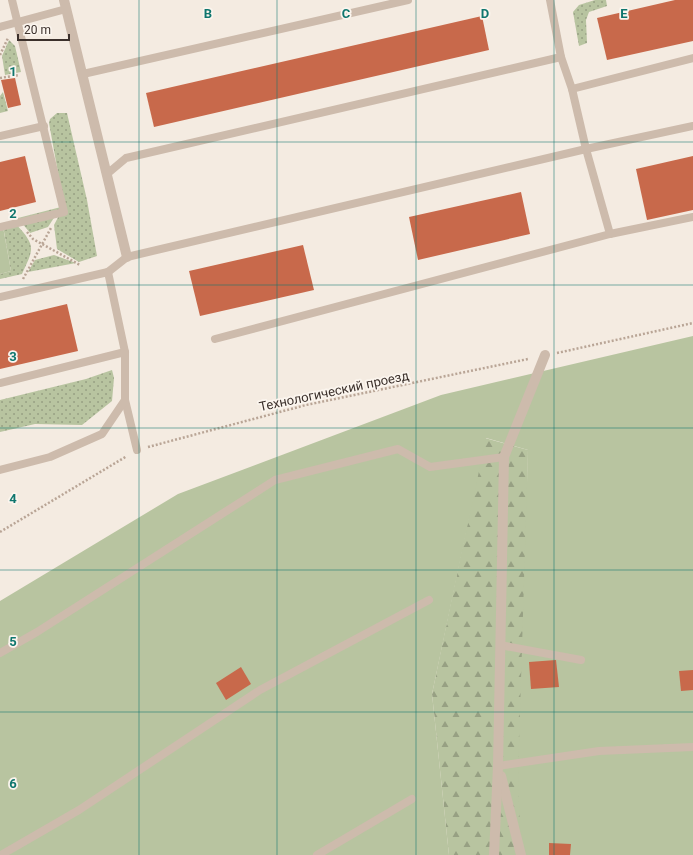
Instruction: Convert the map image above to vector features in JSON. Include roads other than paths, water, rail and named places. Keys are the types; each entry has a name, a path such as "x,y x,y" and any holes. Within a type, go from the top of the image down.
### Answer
{"street":[{"path":"65,5 127,257"},
{"path":"494,855 498,766 504,457 545,355"},
{"path":"498,766 521,855"}],"lane":[{"path":"0,227 64,212 19,23 12,0"},
{"path":"83,74 408,0"},
{"path":"550,0 561,56 572,88 586,149 610,234"},
{"path":"0,27 19,23 65,5"},
{"path":"107,174 126,158 561,56"},
{"path":"572,88 693,58"},
{"path":"0,136 44,126"},
{"path":"0,297 108,272 127,257 586,149 693,126"},
{"path":"215,339 610,234 693,217"},
{"path":"108,272 125,352 126,400 137,450"},
{"path":"0,383 125,352"},
{"path":"0,470 50,457 102,434 126,400"},
{"path":"0,654 275,480 398,449 430,467 504,457"},
{"path":"1,855 79,810 260,690 429,600"},
{"path":"500,646 580,660"},
{"path":"498,766 599,751 693,747"},
{"path":"317,855 412,799"}]}
